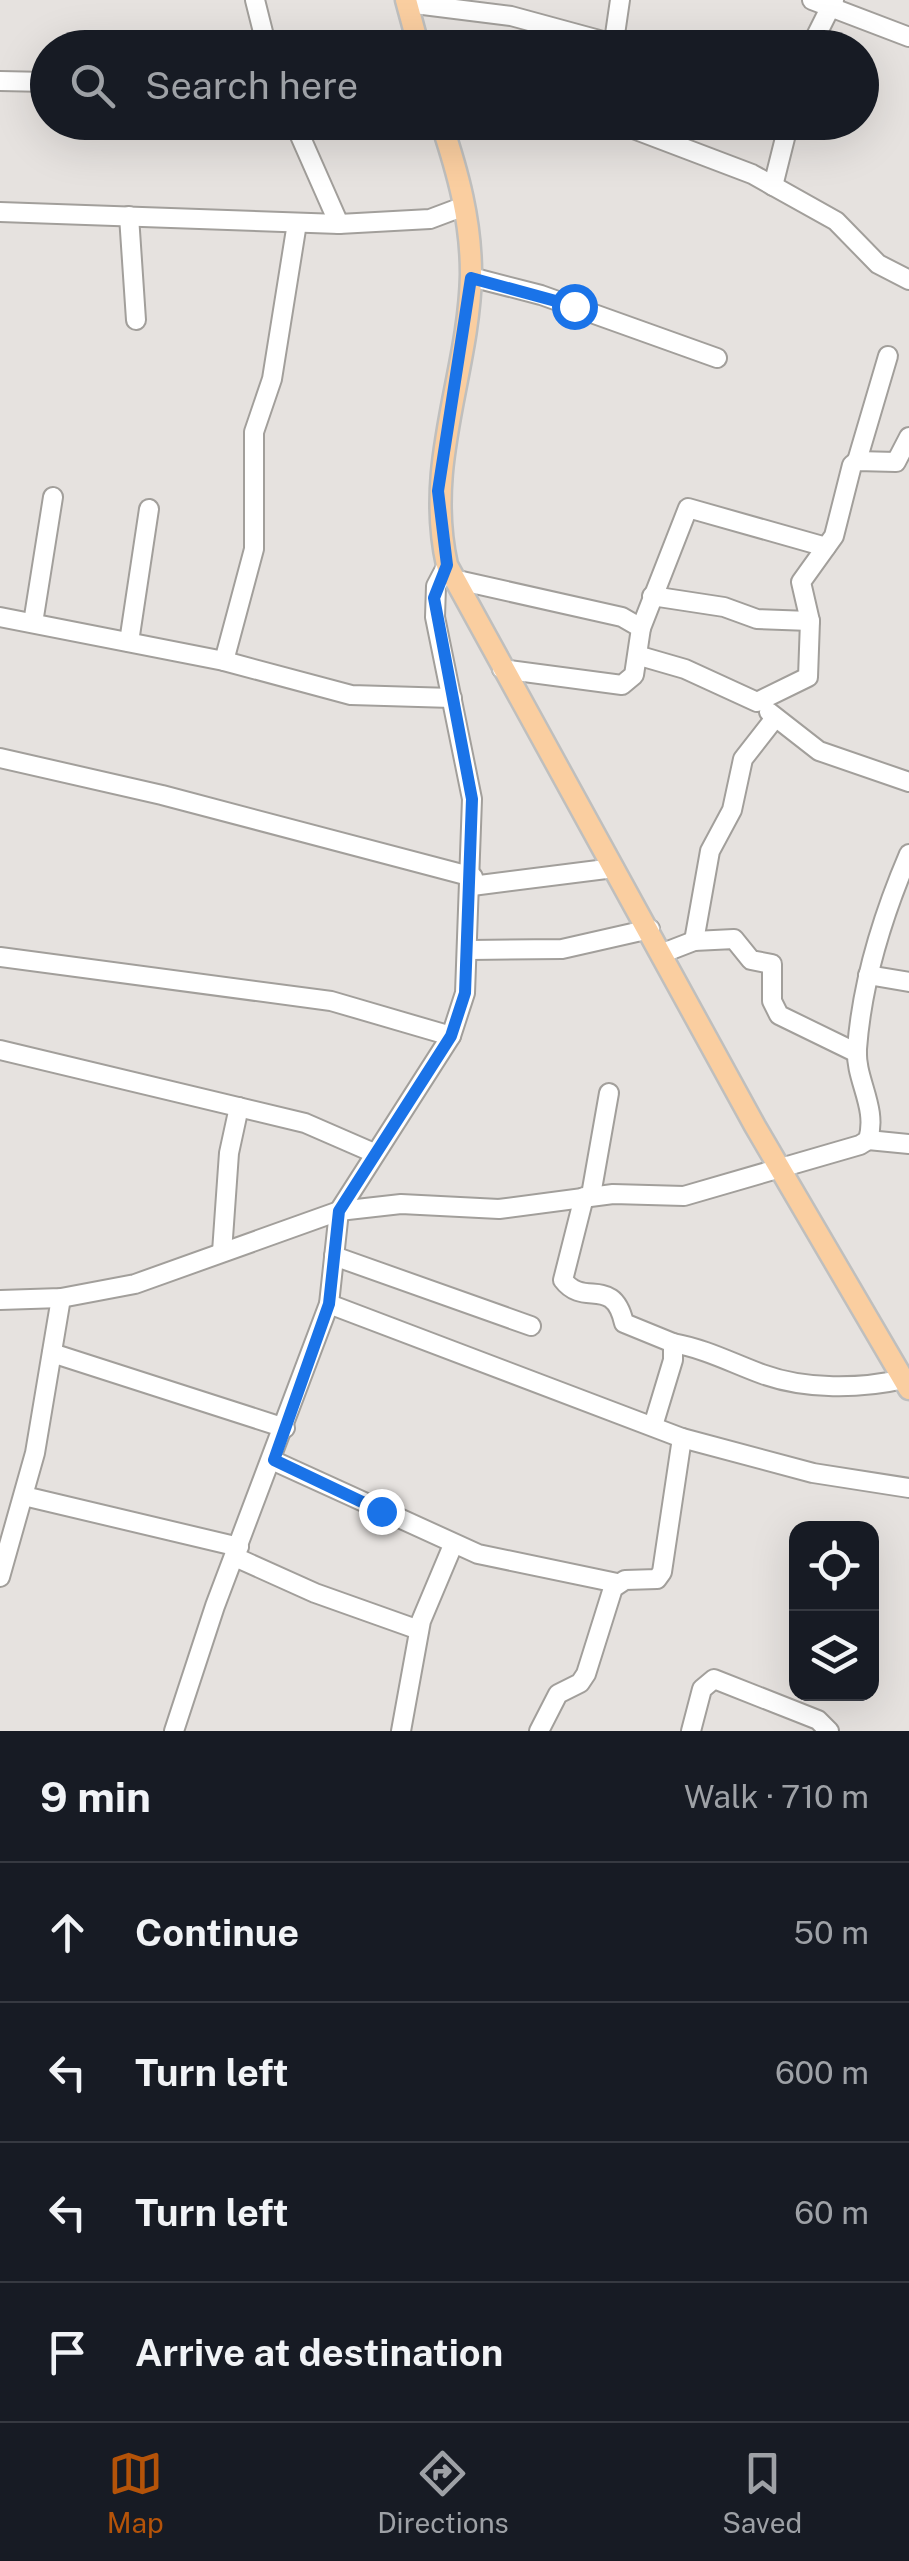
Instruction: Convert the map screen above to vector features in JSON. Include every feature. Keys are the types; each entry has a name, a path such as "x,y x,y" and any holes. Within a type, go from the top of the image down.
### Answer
{"main road":[{"path":"404,1 408,30"},
{"path":"404,1 413,30"},
{"path":"439,140 464,208"},
{"path":"447,140 464,208 471,278 438,491 450,572 906,1384"}],"street":[{"path":"255,0 262,30"},
{"path":"616,30 620,0"},
{"path":"404,1 511,16 559,30"},
{"path":"816,30 825,2 909,36"},
{"path":"0,81 30,82"},
{"path":"302,140 340,224"},
{"path":"664,140 737,167 836,221 878,264 909,280"},
{"path":"774,186 785,140"},
{"path":"0,212 340,224 430,219 464,208"},
{"path":"129,216 136,320"},
{"path":"224,660 254,549 254,432 272,379 296,223"},
{"path":"471,278 558,300 717,358"},
{"path":"756,702 808,677 810,621 802,582 834,536 847,478 857,461 888,356"},
{"path":"857,461 896,462 909,437"},
{"path":"33,623 53,497"},
{"path":"502,669 622,685 634,675 640,656 641,628 688,508 826,547"},
{"path":"130,642 148,509"},
{"path":"174,1731 329,1304 339,1211 451,1036 465,993 472,882 470,768 435,617 436,586 450,572 622,617 641,628"},
{"path":"652,596 724,607 757,618 810,621"},
{"path":"0,616 224,660 351,695 452,698"},
{"path":"640,656 685,669 756,702 818,750 909,782"},
{"path":"694,941 710,851 732,810 743,759 775,718"},
{"path":"0,758 162,795 472,882 614,868"},
{"path":"868,1140 871,1106 856,1053 868,975 909,854"},
{"path":"470,950 562,949 650,930"},
{"path":"664,953 694,941 734,939 751,960 772,964 772,1000 779,1015 795,1026 840,1041 856,1053"},
{"path":"0,957 331,1001 451,1036"},
{"path":"868,975 909,982"},
{"path":"0,1050 328,1130 374,1153"},
{"path":"610,1094 564,1284 613,1297 620,1303 624,1323 779,1378 846,1387 906,1384"},
{"path":"222,1252 229,1153 239,1107"},
{"path":"0,1300 62,1298 134,1284 339,1211 401,1204 499,1209 587,1196 684,1196 868,1140 909,1144"},
{"path":"334,1256 531,1326"},
{"path":"0,1576 24,1496 62,1298"},
{"path":"329,1304 682,1438 813,1473 909,1488"},
{"path":"653,1426 673,1360 673,1343"},
{"path":"52,1353 285,1428"},
{"path":"274,1460 452,1545 495,1559 618,1583 657,1579 662,1572 682,1438"},
{"path":"24,1496 237,1552 315,1593 419,1630"},
{"path":"401,1731 419,1630 452,1545"},
{"path":"539,1731 558,1694 580,1683 586,1674 618,1583"},
{"path":"691,1731 702,1689 714,1679 818,1720 829,1731"}],"route":[{"path":"381,1511 274,1460 329,1304 339,1211 451,1036 465,993 472,886 470,768 446,675 434,598 447,565 438,517 438,491 471,278 574,306"}]}
